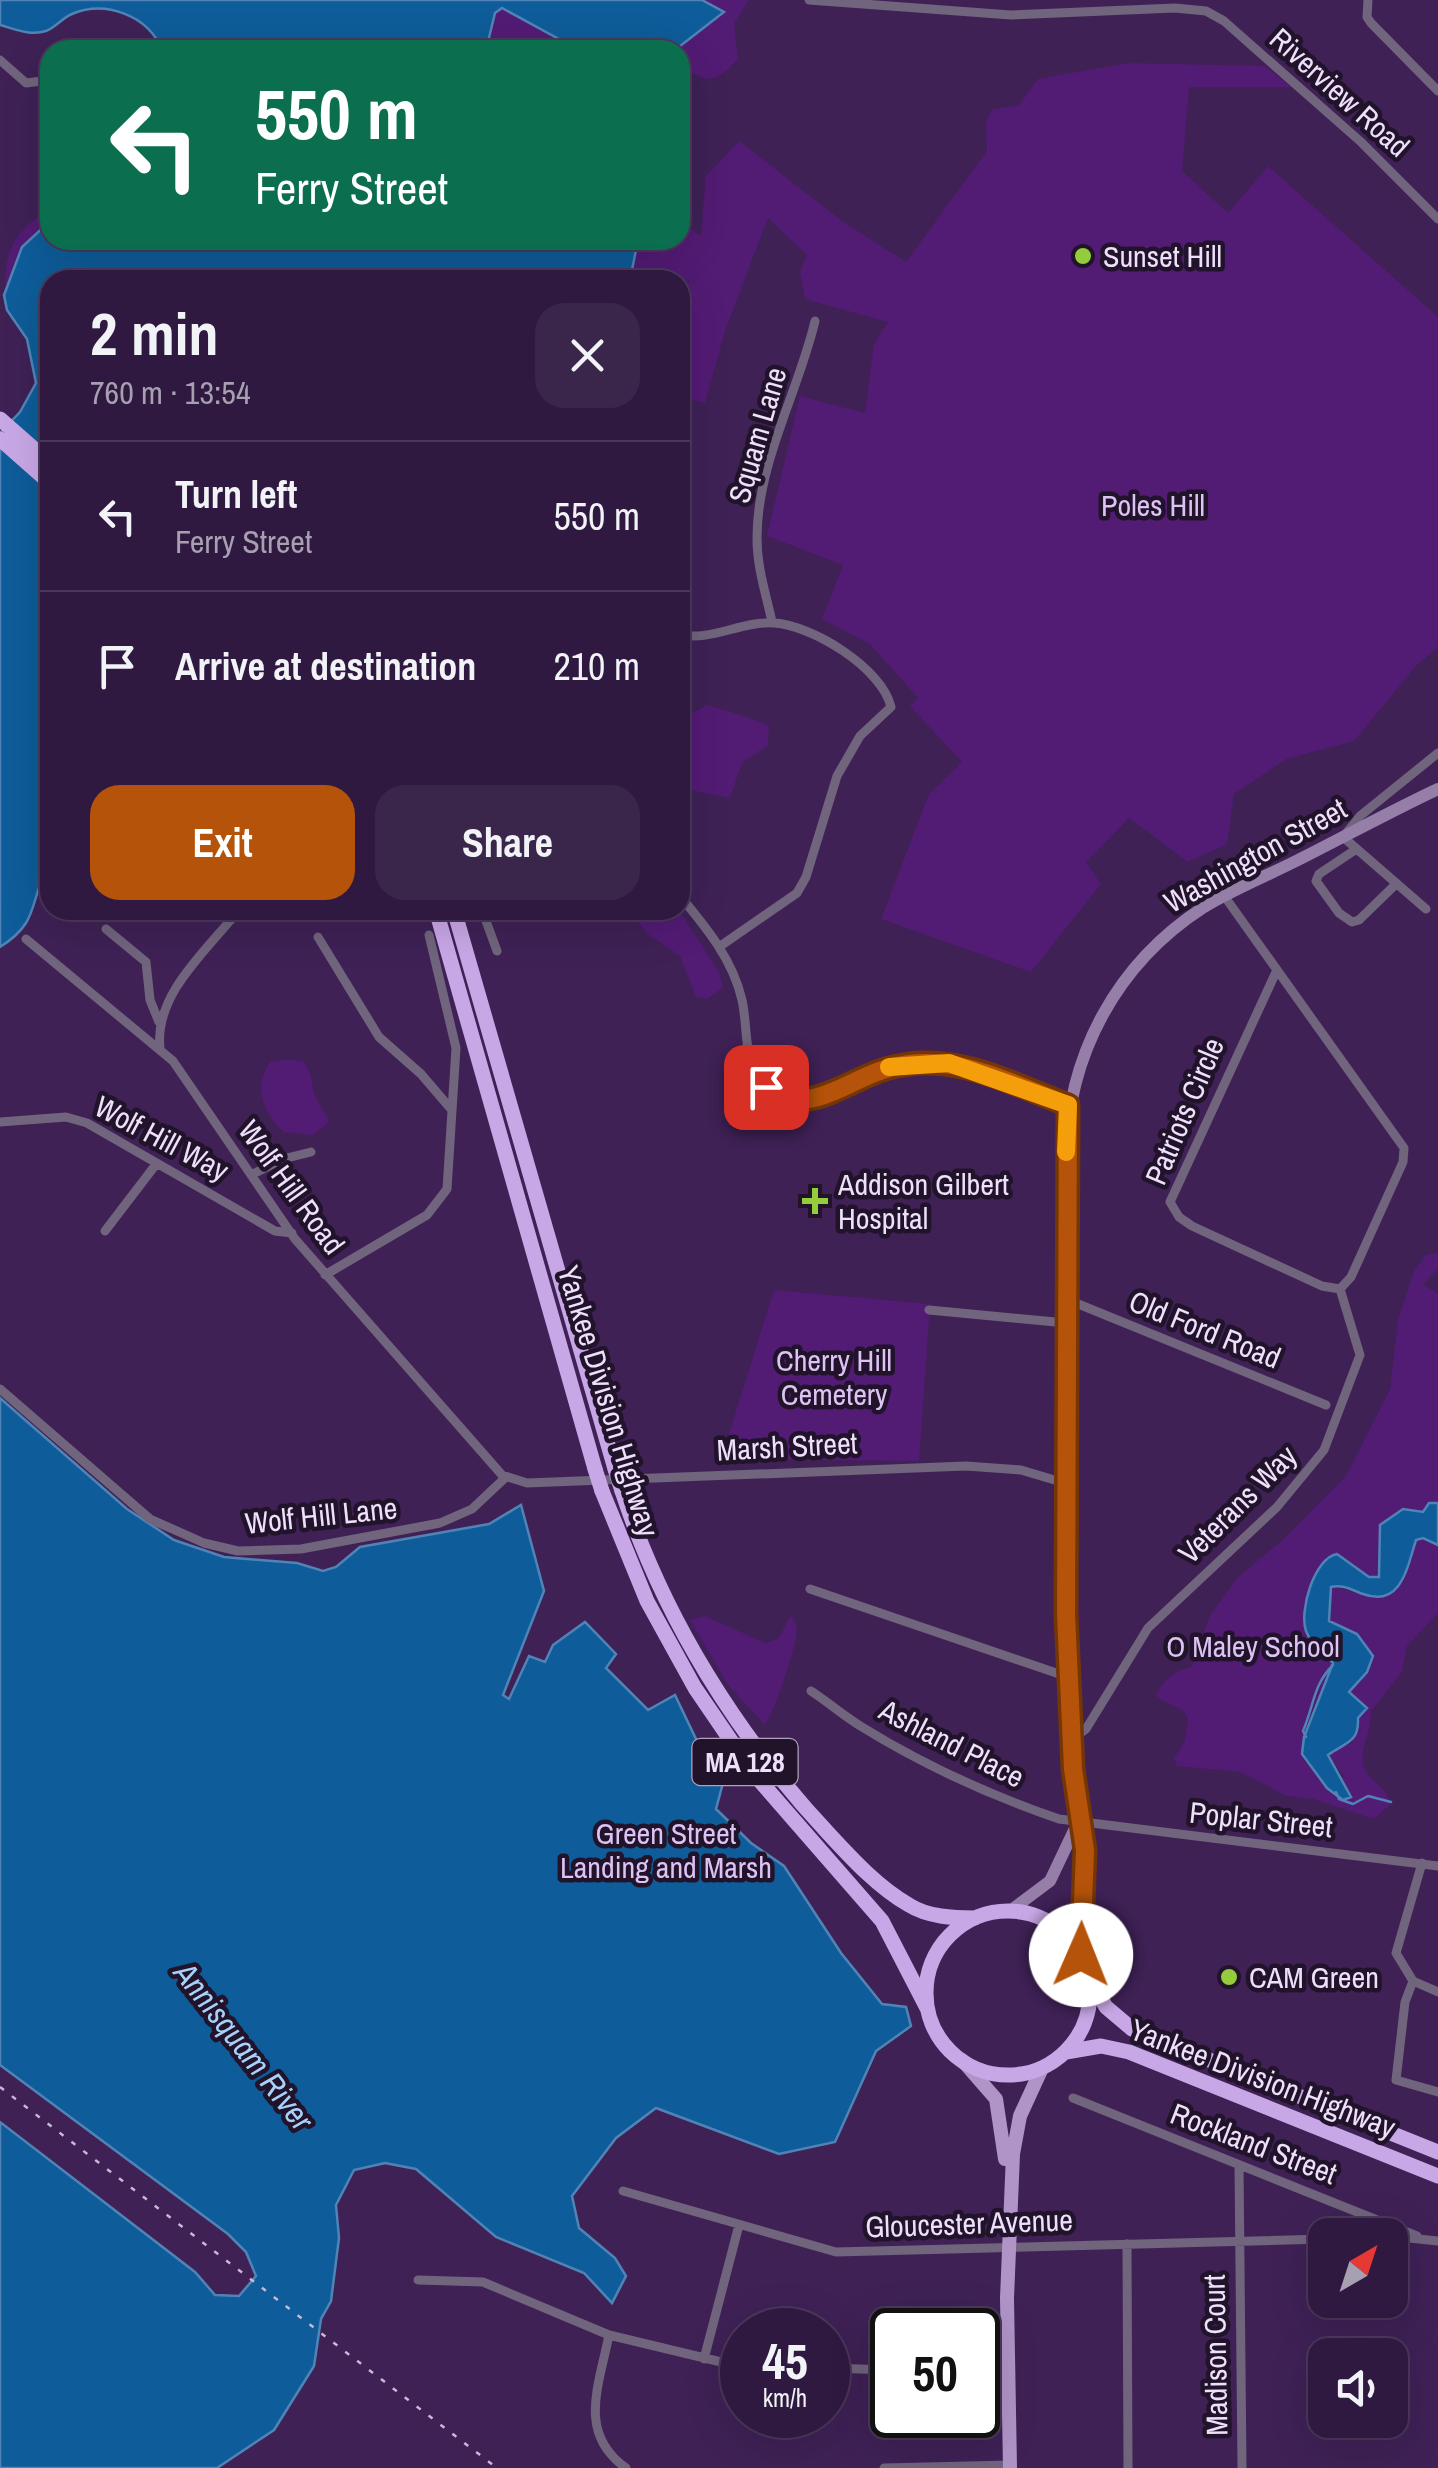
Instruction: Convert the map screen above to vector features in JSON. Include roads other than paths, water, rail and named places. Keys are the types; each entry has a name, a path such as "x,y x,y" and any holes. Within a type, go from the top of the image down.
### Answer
{"highway":[{"path":"0,418 40,454"},
{"path":"0,438 40,474"},
{"name":"Yankee Division Highway","path":"439,920 602,1491 643,1592 695,1688 763,1785 882,1920 927,2008"},
{"name":"Yankee Division Highway","path":"457,920 615,1469 648,1560 685,1637 777,1775 836,1842 903,1902 930,1914 975,1918"},
{"path":"962,2060 993,2073 1042,2068 1066,2052 1088,2014 1089,1977 1081,1955 1058,1927 1043,1918 1010,1910"},
{"name":"MA 128","path":"975,1918 1010,1910"},
{"path":"927,2008 927,1980 936,1953 950,1934 975,1918"},
{"name":"Yankee Division Highway","path":"1089,1977 1106,2008 1132,2029 1438,2152"},
{"name":"MA 128","path":"927,2008 940,2037 962,2060"},
{"name":"Yankee Division Highway","path":"1066,2052 1101,2046 1129,2052 1438,2176"}],"main road":[{"name":"Washington Street","path":"1081,1955 1085,1850 1078,1820 1068,1677 1068,1105 1092,1035 1126,977 1157,941 1224,898 1438,789"},
{"name":"Washington Street","path":"1010,1910 1050,1881 1078,1820"},
{"path":"962,2060 996,2099 1006,2159 1010,2467"},
{"path":"1009,2223 1015,2138 1042,2068"}],"street":[{"name":"Riverview Road","path":"809,0 1011,15 1095,6 1175,8 1215,15 1361,142 1438,219"},
{"path":"950,0 963,11"},
{"path":"1368,0 1371,23 1438,91"},
{"path":"0,60 26,83 40,81"},
{"name":"Squam Lane","path":"772,622 761,581 757,526 770,456 815,321"},
{"path":"690,635 772,622 844,651 882,682 891,707 860,736 837,776 801,887 719,947"},
{"path":"1426,909 1342,838 1360,816 1438,753"},
{"path":"1356,850 1326,868 1316,882 1346,920 1352,922 1368,913 1396,884"},
{"path":"1224,898 1404,1148 1403,1162 1340,1289"},
{"path":"690,909 719,947 742,999 756,1076 787,1100 815,1098 890,1067 935,1061 972,1068 1068,1105"},
{"path":"159,1022 180,983 231,920"},
{"path":"485,920 496,951"},
{"path":"106,929 146,962 150,1000 159,1022 160,1048"},
{"path":"325,1275 408,1228 440,1202 449,1175 455,1037 429,935"},
{"path":"318,937 379,1038 422,1074 450,1109"},
{"name":"Wolf Hill Road","path":"26,939 160,1048 182,1072 325,1275 404,1360 478,1452 506,1477"},
{"name":"Patriots Circle","path":"1276,972 1170,1194 1170,1202 1184,1222 1322,1286 1340,1289"},
{"name":"Wolf Hill Way","path":"0,1122 72,1118 275,1231 292,1233"},
{"path":"251,1175 283,1159 312,1152"},
{"path":"105,1231 157,1163"},
{"name":"Veterans Way","path":"1073,1739 1086,1728 1148,1628 1277,1508 1324,1450 1360,1354 1340,1289"},
{"name":"Old Ford Road","path":"1066,1300 1326,1406"},
{"path":"929,1310 1066,1323"},
{"name":"Wolf Hill Lane","path":"0,1389 150,1518 188,1538 238,1551 301,1549 440,1523 472,1509 506,1477"},
{"name":"Marsh Street","path":"506,1477 527,1483 966,1466 1020,1470 1068,1484"},
{"path":"810,1589 1068,1677"},
{"name":"Ashland Place","path":"811,1691 866,1729 1017,1804 1078,1820"},
{"name":"Poplar Street","path":"1078,1820 1124,1830 1438,1866"},
{"path":"1422,1863 1396,1947 1398,1963 1413,1981 1438,1992"},
{"path":"1413,1981 1405,2002 1396,2080 1438,2092"},
{"name":"Rockland Street","path":"1073,2098 1417,2236"},
{"name":"Madison Court","path":"1238,2166 1242,2468"},
{"name":"Gloucester Avenue","path":"623,2190 836,2252 1308,2240"},
{"path":"704,2359 739,2225"},
{"path":"1408,2236 1438,2241"},
{"path":"1127,2244 1128,2468"},
{"path":"418,2280 483,2282 609,2336 720,2362"},
{"path":"609,2336 595,2429 606,2454 626,2468"},
{"path":"1000,2367 1009,2367"},
{"path":"884,2468 1010,2467"}],"water":[{"path":"0,0 702,0 724,12 688,40 561,40 502,8 495,13 488,40 156,40 136,20 98,9 72,14 40,32 0,25"},
{"path":"40,230 40,250 636,250 632,270 40,270 40,884 22,928 0,947 0,433 20,412 36,383 27,339 7,310 4,295 22,247"},
{"name":"Annisquam River","path":"0,1398 127,1509 174,1540 224,1557 297,1563 323,1571 336,1567 360,1547 489,1524 521,1505 544,1591 503,1695 509,1699 529,1656 545,1662 553,1645 585,1622 616,1654 606,1668 648,1710 675,1695 697,1741 724,1779 716,1809 751,1843 784,1866 841,1953 882,2004 906,2007 911,2026 876,2051 835,2142 779,2154 656,2108 616,2138 572,2196 579,2228 615,2258 626,2276 612,2303 584,2273 496,2237 416,2169 385,2163 354,2170 336,2205 339,2238 331,2301 321,2319 314,2366 274,2430 217,2468 0,2468 0,2122 195,2272 215,2295 239,2296 256,2276 246,2252 228,2234 0,2065"},
{"path":"1429,1503 1438,1503 1438,1545 1423,1538 1416,1540 1405,1573 1394,1590 1376,1597 1331,1587 1329,1621 1357,1634 1373,1656 1367,1672 1349,1692 1367,1708 1358,1718 1350,1741 1328,1755 1351,1797 1343,1800 1327,1788 1302,1754 1304,1737 1333,1663 1306,1631 1310,1586 1321,1565 1337,1554 1369,1577 1379,1577 1380,1525 1403,1509 1423,1512"}],"waterway":[{"path":"1306,1737 1303,1731 1318,1688 1333,1665"},
{"path":"1336,1792 1339,1799 1353,1804 1368,1796 1391,1802"}],"railway":[{"path":"0,2087 497,2468"}],"place":[{"name":"Sunset Hill","path":"1083,256"},
{"name":"Addison Gilbert Hospital","path":"815,1201"},
{"name":"CAM Green","path":"1229,1977"}],"park label":[{"name":"Poles Hill","path":"1153,505"},
{"name":"Cherry Hill Cemetery","path":"834,1377"},
{"name":"O Maley School","path":"1253,1646"},
{"name":"Green Street Landing and Marsh","path":"666,1850"}]}
